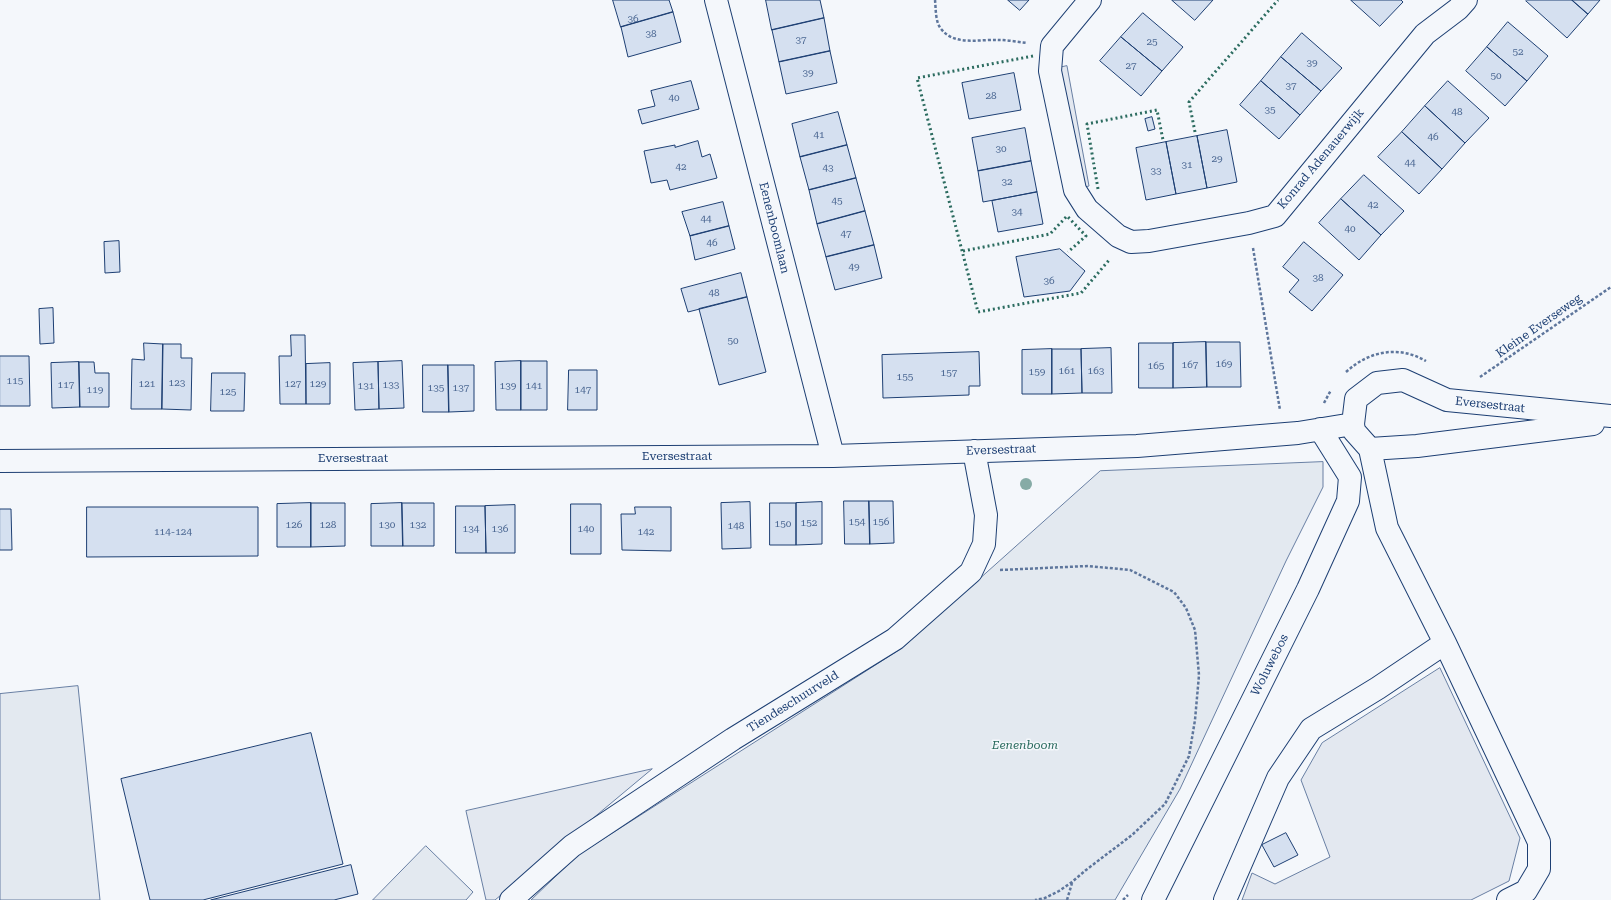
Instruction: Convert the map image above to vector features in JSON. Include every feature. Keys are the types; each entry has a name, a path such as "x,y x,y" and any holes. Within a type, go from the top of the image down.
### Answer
{"street":[{"name":"Eenenboomlaan","path":"716,0 833,456"},
{"path":"1052,46 1090,0"},
{"name":"Konrad Adenauerwijk","path":"1052,46 1050,71 1075,190 1087,209 1118,236 1131,242 1149,241 1249,223 1275,216 1425,34 1458,9 1466,0"},
{"name":"Eversestraat","path":"0,461 833,456 1137,446 1284,434 1353,424 1356,399 1377,383 1403,380 1447,400 1611,416"},
{"name":"Eversestraat","path":"1370,449 1417,446 1611,421"},
{"path":"1353,424 1354,432 1370,449 1387,528 1445,643 1539,842 1539,869 1526,891 1508,900"},
{"name":"Woluwebos","path":"1153,900 1308,589 1348,501 1350,477 1320,429"},
{"name":"Tiendeschuurveld","path":"511,900 572,846 733,739 895,639 971,572 984,544 986,515 974,451"},
{"path":"1225,900 1278,778 1311,729 1378,688 1445,643"}],"path":[{"path":"935,0 937,19 942,30 952,38 965,40 999,40 1052,46"},
{"path":"1249,223 1284,434"},
{"name":"Kleine Everseweg","path":"1477,379 1487,374 1611,287"},
{"path":"971,572 1088,566 1130,570 1174,592 1186,608 1195,630 1199,675 1195,720 1189,756 1165,804 1132,835 1072,882 1059,891 1044,898 1035,900"},
{"path":"1067,900 1072,882"}],"green space":[{"name":"Eenenboom","path":"1323,462 1323,487 1286,561 1180,789 1115,900 531,900 578,855 902,648 1100,471"},
{"path":"78,686 100,900 0,900 0,694"},
{"path":"426,846 473,892 466,900 373,900"}],"shaded area":[{"path":"1067,66 1089,186 1081,188 1058,68"},
{"path":"1440,668 1520,838 1509,881 1471,900 1242,900 1252,873 1275,884 1330,857 1301,780 1322,743"},
{"path":"652,769 495,900 486,900 466,811"}],"building":[{"path":"613,0 669,0 673,12 621,27"},
{"path":"766,0 820,0 824,18 772,30"},
{"path":"1008,0 1029,0 1020,10"},
{"path":"1172,0 1213,0 1195,20"},
{"path":"1351,0 1401,0 1403,2 1380,26"},
{"path":"1572,0 1588,14 1567,38 1526,1"},
{"path":"1572,0 1600,0 1588,14"},
{"path":"673,12 681,42 628,57 621,27"},
{"path":"1143,13 1183,47 1162,71 1121,37"},
{"path":"824,18 830,51 779,62 772,30"},
{"path":"1508,22 1548,56 1527,81 1487,47"},
{"path":"1302,33 1342,68 1321,91 1281,57"},
{"path":"1121,37 1162,71 1141,96 1100,61"},
{"path":"1487,47 1527,81 1505,106 1466,71"},
{"path":"830,51 837,83 786,94 779,62"},
{"path":"1281,57 1321,91 1300,115 1261,81"},
{"path":"1014,73 1021,110 969,119 962,83"},
{"path":"691,81 699,109 642,124 638,110 655,106 651,91"},
{"path":"1261,81 1300,115 1279,139 1240,105"},
{"path":"1448,81 1489,118 1465,143 1425,106"},
{"path":"1425,106 1465,143 1442,169 1402,132"},
{"path":"838,112 847,145 800,157 792,124"},
{"path":"1152,117 1155,129 1148,131 1145,119"},
{"path":"1025,128 1031,161 978,171 972,138"},
{"path":"1227,130 1237,182 1207,188 1197,136"},
{"path":"1402,132 1442,169 1419,194 1378,157"},
{"path":"1197,136 1207,188 1176,194 1166,142"},
{"path":"698,141 702,157 710,154 717,178 670,190 667,180 651,183 644,151 675,145 675,147"},
{"path":"1166,142 1176,194 1146,200 1136,148"},
{"path":"847,145 856,178 809,190 800,157"},
{"path":"1031,161 1037,192 983,202 978,171"},
{"path":"1364,175 1404,211 1381,235 1341,199"},
{"path":"856,178 865,211 817,224 809,190"},
{"path":"1037,192 1043,224 998,232 992,201"},
{"path":"1341,199 1381,235 1359,260 1319,223"},
{"path":"723,202 729,226 690,236 682,212"},
{"path":"865,211 874,245 826,257 817,224"},
{"path":"729,226 735,249 695,260 690,236"},
{"path":"119,241 120,272 105,273 104,242"},
{"path":"1304,242 1343,275 1312,311 1289,292 1299,280 1283,267"},
{"path":"874,245 882,278 835,290 826,257"},
{"path":"1060,249 1085,271 1070,291 1024,297 1016,257"},
{"path":"741,273 747,297 688,312 681,289"},
{"path":"747,297 766,372 719,385 699,309"},
{"path":"53,308 54,343 40,344 39,309"},
{"path":"291,335 305,335 306,404 280,404 279,356 291,356"},
{"path":"1206,342 1207,387 1173,388 1173,343"},
{"path":"1206,342 1240,342 1241,387 1207,387"},
{"path":"144,343 163,344 162,409 131,409 132,359 144,360"},
{"path":"1139,343 1173,343 1173,388 1139,388"},
{"path":"163,344 181,344 181,358 192,358 191,410 162,409"},
{"path":"1111,348 1112,393 1082,393 1081,349"},
{"path":"1052,349 1052,394 1022,394 1022,350"},
{"path":"1052,349 1081,349 1082,393 1052,394"},
{"path":"979,352 980,386 969,386 969,395 883,398 882,355"},
{"path":"0,356 29,356 30,406 0,406"},
{"path":"402,361 404,408 379,409 378,362"},
{"path":"521,361 521,410 496,410 495,362"},
{"path":"521,361 547,361 547,410 521,410"},
{"path":"79,362 80,407 52,408 51,363"},
{"path":"79,362 94,362 95,373 109,373 109,407 80,407"},
{"path":"378,362 379,409 355,410 353,363"},
{"path":"330,363 330,404 306,404 306,364"},
{"path":"423,365 448,365 449,412 423,412"},
{"path":"448,365 474,365 474,411 449,412"},
{"path":"569,370 597,370 597,410 568,410"},
{"path":"212,373 245,373 244,411 211,411"},
{"path":"844,501 869,501 870,544 845,544"},
{"path":"869,501 893,501 894,543 870,544"},
{"path":"750,502 751,548 722,549 721,503"},
{"path":"822,502 822,544 796,545 796,503"},
{"path":"311,503 311,547 277,547 277,504"},
{"path":"311,503 345,503 345,546 311,547"},
{"path":"402,503 403,546 371,546 371,504"},
{"path":"402,503 434,503 434,546 403,546"},
{"path":"770,503 796,503 796,545 770,545"},
{"path":"571,504 601,504 601,554 571,554"},
{"path":"515,505 515,553 486,553 485,506"},
{"path":"456,506 485,506 486,553 456,553"},
{"path":"87,507 258,507 258,556 87,557"},
{"path":"635,507 671,507 671,551 622,550 621,514 635,514"},
{"path":"0,509 11,509 12,550 0,550"},
{"path":"311,733 343,864 203,900 150,900 121,779"},
{"path":"1286,833 1298,855 1274,867 1262,845"},
{"path":"351,865 358,894 334,900 211,900"}],"hedge":[{"path":"1195,132 1189,102 1278,0"},
{"path":"1033,56 917,78 978,312 1081,293 1110,259"},
{"path":"1098,189 1087,124 1157,110 1163,140"},
{"path":"963,251 1050,234 1067,216 1086,236 1068,252"}]}
